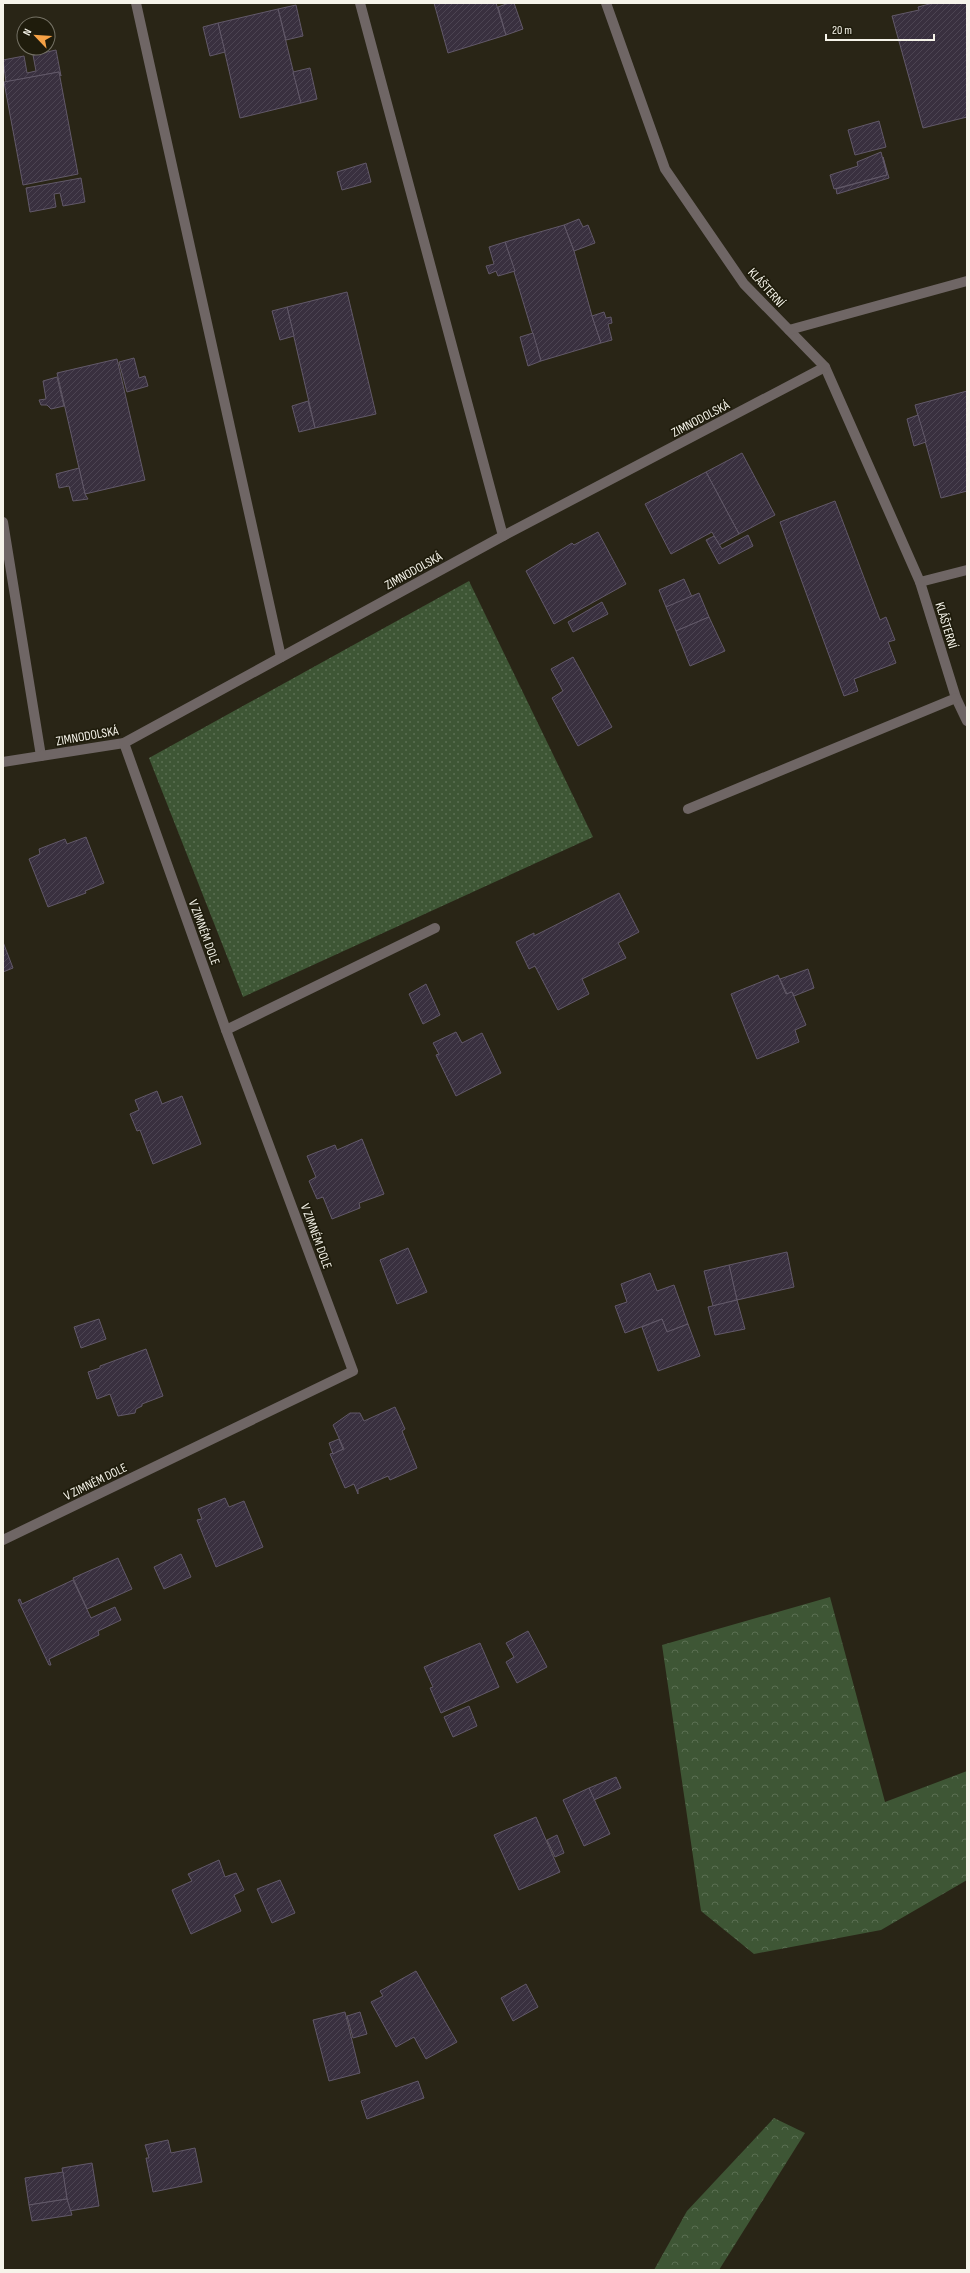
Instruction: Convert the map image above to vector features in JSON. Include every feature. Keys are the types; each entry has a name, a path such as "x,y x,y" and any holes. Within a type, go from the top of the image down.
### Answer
{"street":[{"path":"136,3 281,657"},
{"path":"360,3 503,536"},
{"name":"KLÁŠTERNÍ","path":"606,3 665,169 744,284 825,367 920,582 956,698 967,720"},
{"path":"789,330 967,281"},
{"name":"ZIMNODOLSKÁ","path":"3,762 124,743 503,536 825,367"},
{"path":"3,522 41,756"},
{"path":"920,582 967,570"},
{"path":"688,809 956,698"},
{"name":"V ZIMNÉM DOLE","path":"3,1540 353,1371 226,1030 124,743"},
{"path":"226,1030 435,928"}],"green space":[{"path":"469,581 593,837 243,997 149,758"},
{"path":"830,1597 885,1802 967,1771 967,1880 881,1930 754,1954 701,1911 662,1645"},
{"path":"774,2118 805,2133 719,2270 654,2270 687,2211"}],"building":[{"path":"434,3 496,3 506,35 448,53"},
{"path":"509,3 514,3 523,29 506,35 498,7"},
{"path":"933,3 967,3 967,117 923,128 892,16 919,10 918,7"},
{"path":"296,5 303,36 286,40 278,9"},
{"path":"278,9 301,103 240,118 218,23"},
{"path":"218,23 225,52 210,56 203,27"},
{"path":"56,50 61,76 59,72 6,82 3,60 24,56 27,73 36,71 33,56 56,56"},
{"path":"310,68 317,99 301,103 293,72"},
{"path":"59,72 78,174 23,185 4,82"},
{"path":"879,121 886,147 855,155 848,130"},
{"path":"881,152 887,175 834,189 830,175 858,166 857,162"},
{"path":"883,157 889,178 837,194 836,189 887,175"},
{"path":"366,163 371,182 342,190 337,172"},
{"path":"81,178 85,202 63,206 60,193 54,194 56,207 30,212 26,188"},
{"path":"579,219 583,227 588,225 595,243 574,251 564,225"},
{"path":"564,225 574,251 601,343 541,361 505,242"},
{"path":"505,242 515,271 498,276 496,271 489,274 486,266 494,264 489,247"},
{"path":"347,292 376,414 315,428 287,307"},
{"path":"287,307 294,336 280,340 272,311"},
{"path":"604,312 606,318 611,317 612,323 608,324 612,340 601,343 592,316"},
{"path":"533,333 541,361 528,366 520,337"},
{"path":"134,358 139,378 145,376 148,386 127,392 119,362"},
{"path":"117,359 145,480 85,494 57,373"},
{"path":"57,377 64,406 51,409 47,405 41,405 39,400 46,399 43,381"},
{"path":"967,391 967,491 941,498 915,405"},
{"path":"308,401 315,428 299,432 292,406"},
{"path":"918,415 926,442 914,446 907,419"},
{"path":"742,453 775,515 739,534 706,472"},
{"path":"79,468 85,494 88,499 73,501 69,486 59,488 56,474"},
{"path":"706,472 739,534 719,545 712,532 671,554 645,504"},
{"path":"835,501 880,620 886,617 895,640 888,642 896,663 854,679 858,691 844,696 780,522"},
{"path":"598,532 626,584 554,624 526,571 572,543 574,545"},
{"path":"748,535 753,546 719,564 706,540 714,536 722,549"},
{"path":"684,579 692,597 666,607 659,590"},
{"path":"699,593 709,617 676,631 666,607"},
{"path":"602,602 608,614 573,632 568,622"},
{"path":"709,617 725,651 690,666 676,631"},
{"path":"573,657 612,727 578,746 552,698 563,691 551,669"},
{"path":"86,837 104,883 85,891 86,893 48,907 29,859 40,854 39,849 65,839 67,844"},
{"path":"619,893 639,932 618,943 626,958 582,979 589,994 558,1010 535,966 529,969 516,942 534,933 534,936"},
{"path":"3,942 13,968 3,972"},
{"path":"808,969 814,988 794,996 792,992 787,994 780,979"},
{"path":"778,975 786,994 792,992 806,1025 795,1030 799,1042 757,1059 731,994"},
{"path":"426,984 440,1015 423,1024 409,994"},
{"path":"456,1032 462,1043 482,1033 501,1073 456,1096 436,1055 439,1054 433,1043"},
{"path":"157,1091 162,1104 182,1096 201,1144 153,1164 140,1130 137,1131 130,1114 139,1110 135,1100"},
{"path":"362,1139 384,1194 359,1203 360,1208 332,1219 323,1197 317,1199 309,1181 316,1177 307,1156 335,1145 337,1150"},
{"path":"408,1248 427,1292 397,1304 380,1260"},
{"path":"787,1252 794,1287 737,1300 729,1265"},
{"path":"729,1265 737,1300 713,1306 704,1271"},
{"path":"650,1273 657,1291 674,1285 688,1324 667,1332 662,1319 625,1333 615,1306 627,1302 621,1284"},
{"path":"737,1300 745,1329 715,1335 708,1307"},
{"path":"99,1319 106,1339 81,1348 74,1327"},
{"path":"662,1319 667,1332 688,1324 700,1356 658,1371 642,1327"},
{"path":"146,1349 163,1396 142,1404 142,1406 136,1409 135,1413 118,1416 110,1394 97,1399 88,1372"},
{"path":"395,1407 405,1429 402,1431 417,1468 390,1480 388,1476 358,1489 358,1494 354,1484 345,1488 330,1454 344,1449 333,1425 350,1413 360,1413 364,1421"},
{"path":"339,1439 343,1449 333,1454 329,1443"},
{"path":"225,1498 229,1507 244,1501 263,1547 216,1567 197,1520 202,1519 198,1509"},
{"path":"181,1554 191,1577 164,1589 154,1567"},
{"path":"118,1558 132,1589 87,1609 73,1578"},
{"path":"73,1580 91,1618 115,1607 121,1620 98,1631 99,1635 49,1659 51,1665 49,1665 18,1600 20,1599 22,1604"},
{"path":"528,1631 547,1667 517,1683 506,1662 514,1657 506,1643"},
{"path":"480,1643 499,1687 441,1713 430,1688 433,1687 424,1667"},
{"path":"469,1706 477,1726 453,1737 444,1717"},
{"path":"616,1777 621,1788 594,1800 589,1788"},
{"path":"589,1788 610,1834 584,1846 563,1800"},
{"path":"536,1817 560,1872 519,1890 494,1835"},
{"path":"557,1835 564,1853 555,1857 547,1840"},
{"path":"219,1860 225,1877 236,1873 244,1890 234,1895 241,1911 191,1934 172,1890 192,1881 188,1874"},
{"path":"280,1880 295,1913 272,1923 257,1889"},
{"path":"416,1971 457,2042 426,2059 414,2037 396,2047 371,2002 383,1996 380,1991"},
{"path":"526,1984 538,2007 513,2021 501,1998"},
{"path":"345,2012 360,2073 329,2081 313,2020"},
{"path":"360,2012 367,2034 353,2038 347,2016"},
{"path":"418,2081 424,2098 367,2119 361,2101"},
{"path":"168,2140 171,2153 195,2148 202,2182 153,2192 146,2158 149,2158 145,2145"},
{"path":"92,2163 99,2206 69,2211 62,2168"},
{"path":"63,2172 67,2199 29,2205 25,2178"},
{"path":"67,2199 72,2215 32,2221 29,2205"}]}
